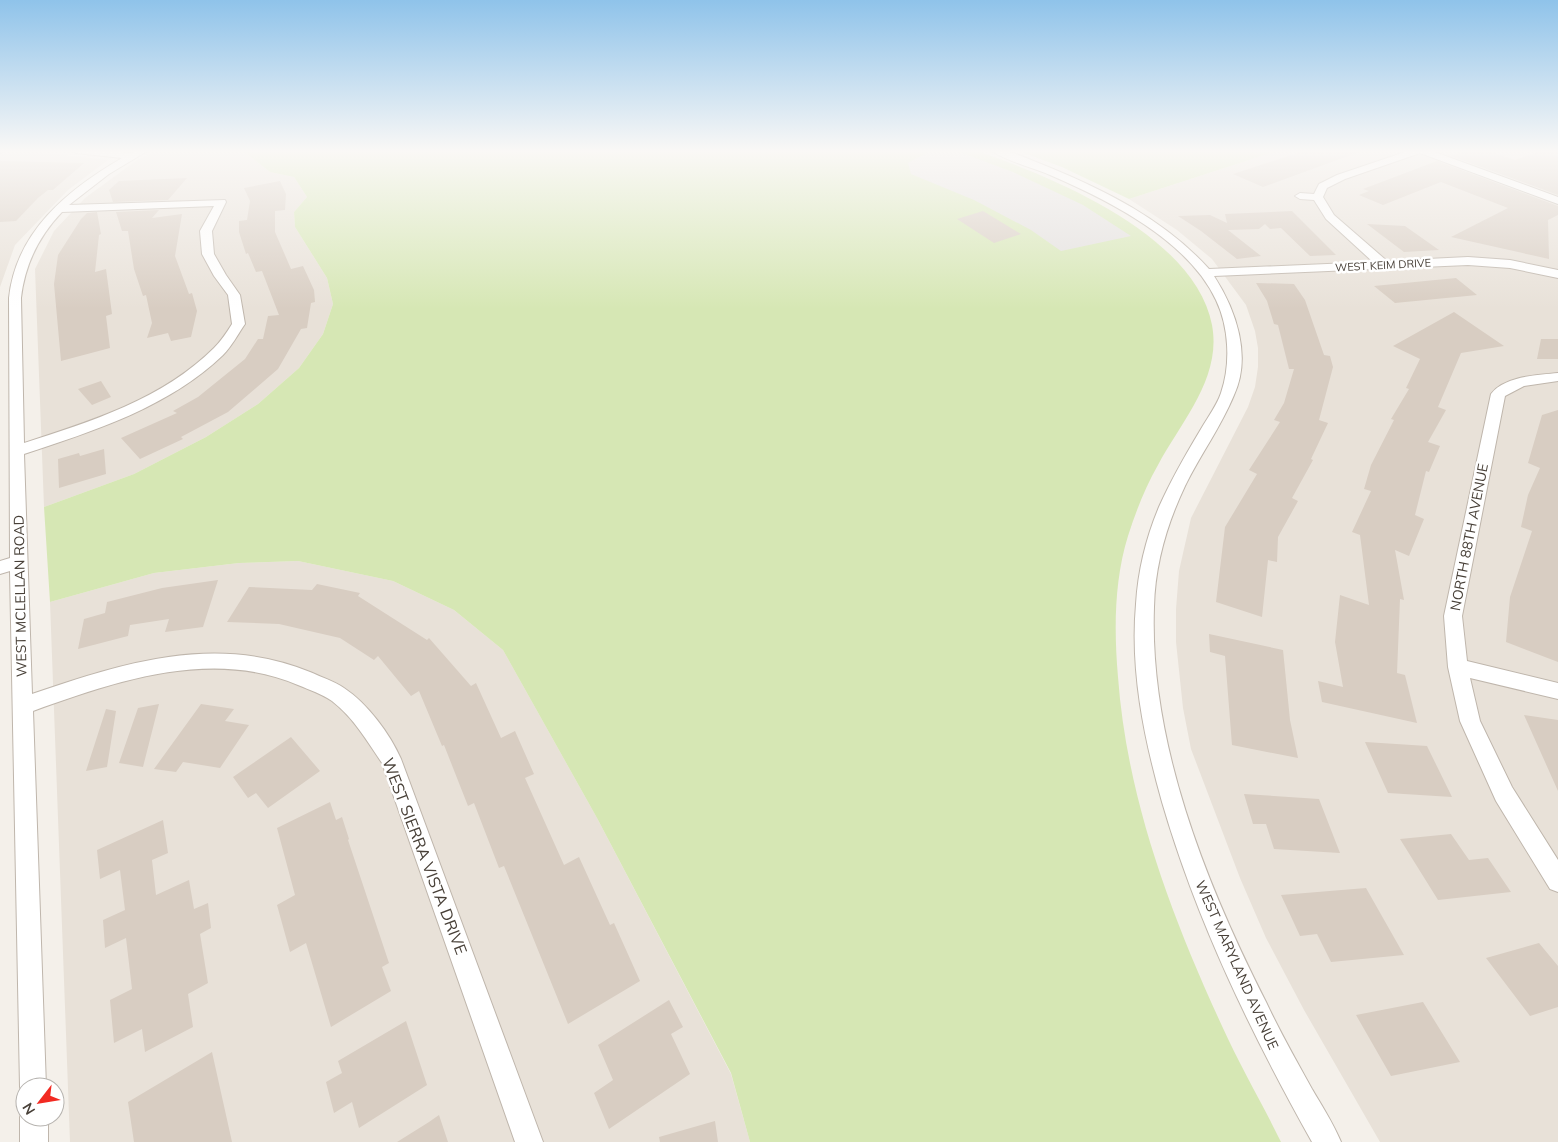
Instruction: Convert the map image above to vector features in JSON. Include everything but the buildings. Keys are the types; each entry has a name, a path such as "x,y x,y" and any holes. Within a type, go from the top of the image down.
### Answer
{"street":[{"name":"WEST MCLELLAN ROAD","path":"33,1077 16,451 15,298 17,276 32,243 66,203"},
{"path":"60,208 186,203"},
{"path":"16,451 120,414 169,390 219,351 238,324 234,295 220,276 208,254 206,231 220,203"},
{"name":"WEST MARYLAND AVENUE","path":"1115,203 1132,212 1184,249 1206,273 1221,296 1227,311 1234,347 1234,365 1228,394 1175,491 1153,547 1146,596 1145,632 1147,678 1153,728 1175,811 1216,927 1256,1014 1327,1142"},
{"path":"1322,203 1330,217 1383,264"},
{"name":"WEST KEIM DRIVE","path":"1206,273 1468,261 1510,264 1558,274"},
{"name":"NORTH 88TH AVENUE","path":"1558,378 1527,380 1509,386 1498,394 1454,616 1458,666 1470,721 1504,794 1558,881"},
{"path":"0,568 20,561"},
{"name":"WEST SIERRA VISTA DRIVE","path":"23,706 126,672 159,666 238,661 300,674 341,696 369,726 391,759 529,1142"},
{"path":"1458,666 1558,691"},
{"path":"34,1127 34,1142"}],"shaded area":[{"path":"0,203 55,203 15,245 0,287"},
{"path":"80,203 302,203 294,212 295,227 327,278 333,304 323,334 299,368 258,404 206,437 134,474 44,507 35,269 54,231"},
{"path":"980,203 1079,203 1131,236 1061,251 1031,230"},
{"path":"1136,203 1558,203 1558,1142 1380,1142 1304,1010 1266,938 1240,878 1191,749 1183,708 1176,642 1176,609 1179,571 1191,518 1248,407 1255,387 1258,348 1255,331 1246,305 1212,259 1177,230"},
{"path":"298,561 393,581 454,610 503,650 597,818 731,1074 750,1142 70,1142 50,602 154,573 239,563"}],"green space":[{"path":"302,203 1097,203 1150,237 1179,263 1200,293 1212,325 1211,363 1197,399 1149,482 1134,518 1123,553 1116,606 1116,624 1118,677 1123,722 1141,812 1169,899 1222,1026 1281,1142 750,1142 731,1073 597,818 503,650 454,610 393,581 298,561 239,563 154,573 50,602 44,507 134,474 206,437 258,404 299,368 323,334 333,304 327,278 295,227 294,212"}]}
